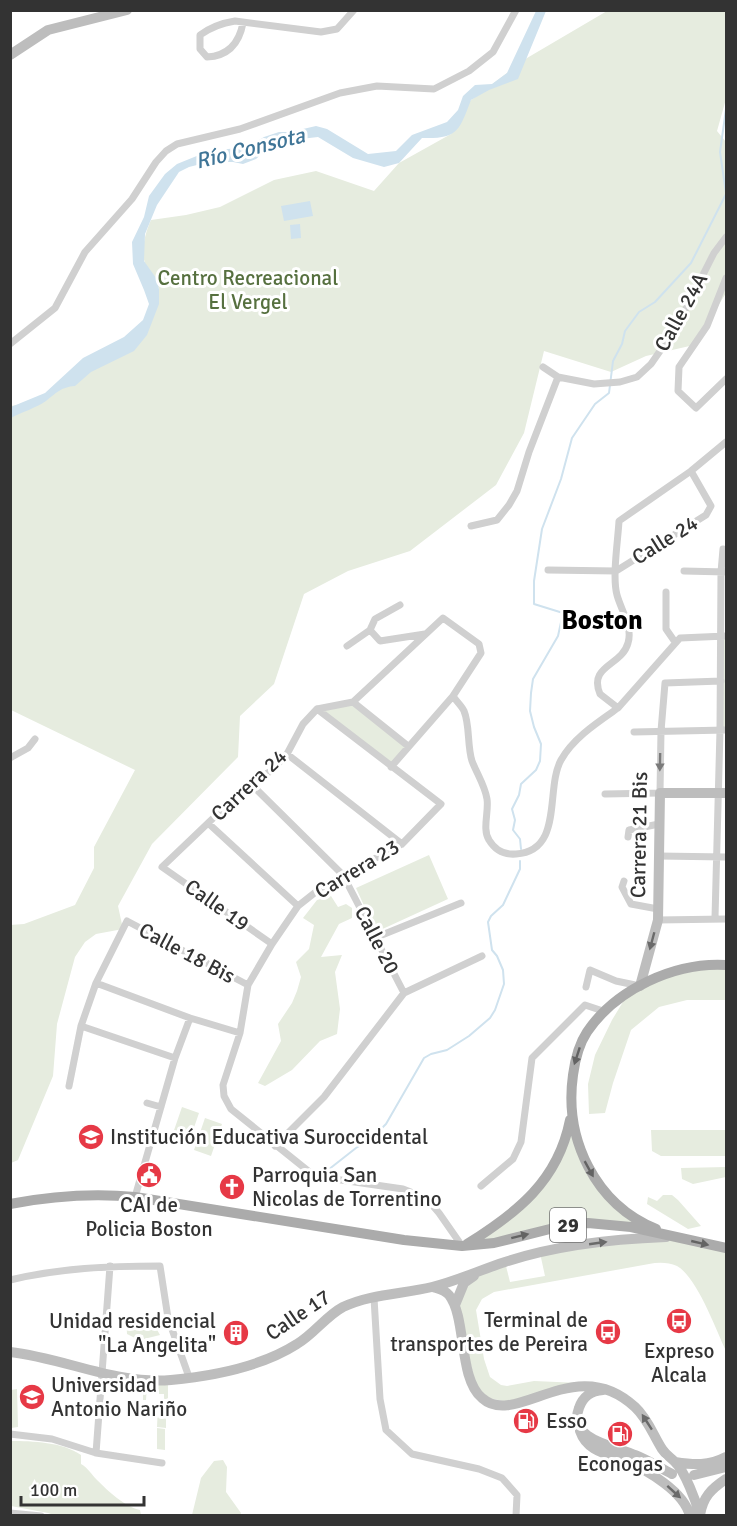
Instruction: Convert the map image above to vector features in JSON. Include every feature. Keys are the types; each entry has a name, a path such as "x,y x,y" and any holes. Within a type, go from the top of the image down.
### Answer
{"main road":[{"path":"10,55 48,30 126,10"},
{"path":"660,793 722,793"},
{"name":"Carrera 21 Bis","path":"640,986 658,920 660,793"},
{"name":"Calle 17","path":"675,1237 629,1215 596,1181 584,1160 576,1138 572,1114 571,1087 575,1059 586,1033 603,1011 640,986 676,971 726,964"},
{"name":"Calle 17","path":"462,1246 506,1218 539,1187 559,1155 572,1114"},
{"name":"29","path":"10,1204 58,1196 135,1197 404,1240 462,1246"},
{"name":"Calle 17","path":"462,1246 494,1243 562,1226 588,1223 631,1227 726,1249"},
{"name":"Calle 17","path":"10,1352 32,1355 102,1373 146,1380 189,1377 247,1365 282,1353 298,1344 343,1307 374,1298 433,1287 505,1262 566,1248 618,1240 675,1237"},
{"path":"454,1305 464,1283 479,1272"},
{"path":"433,1287 448,1293 454,1305 473,1386 479,1396 489,1403 509,1406 563,1388 594,1386 609,1390 628,1401 644,1416 663,1451 675,1462 691,1491 700,1515"},
{"path":"609,1390 592,1392 584,1398 577,1413 578,1425 587,1445 638,1467 667,1485 685,1503 690,1515"},
{"path":"578,1425 588,1437 638,1456 672,1474"},
{"path":"675,1462 701,1464 717,1462 726,1457"},
{"path":"694,1475 726,1467"},
{"path":"700,1515 706,1495 713,1487 726,1479"}],"street":[{"path":"243,23 235,45 219,56 207,57 200,50 200,35 209,28 225,23 236,21 321,32 337,29 354,10"},
{"path":"10,344 55,308 85,252 132,199 156,162 177,144 240,129 340,93 377,86 434,88 469,71 493,52 516,10"},
{"name":"Calle 24A","path":"543,367 558,376 594,384 620,382 637,377 651,364 676,328 714,254 726,237"},
{"path":"726,278 706,326 679,367 678,391 696,408 726,379"},
{"path":"471,526 497,520 509,505 517,490 558,376"},
{"path":"618,708 600,694 597,681 606,667 620,657 629,639 630,628 616,592 619,521 691,471 726,442"},
{"name":"Calle 24","path":"616,571 706,515 711,506 691,471"},
{"path":"715,918 716,857 722,793 723,549"},
{"path":"548,570 616,571"},
{"path":"684,571 724,572"},
{"path":"666,592 666,628 675,642"},
{"path":"347,646 370,630 375,619 400,605"},
{"path":"443,618 479,644 481,653 453,696 392,766 317,709 353,702 443,618"},
{"path":"370,630 380,641 424,634"},
{"path":"453,696 464,711 470,752 487,798 488,839 495,848 502,852 517,854 531,851 539,845 548,831 552,813 554,780 558,765 569,748 618,708 675,642 687,637 724,636"},
{"name":"Carrera 21 Bis","path":"660,793 661,731 665,683 721,681"},
{"path":"353,702 408,746"},
{"name":"Carrera 24","path":"162,867 250,783 271,771 287,754 303,724 317,709"},
{"path":"634,732 723,730"},
{"path":"10,758 28,748 35,739"},
{"path":"287,754 402,844"},
{"name":"Carrera 23","path":"392,766 441,804 402,844 322,887 298,906 248,985 240,1033 223,1085 224,1096 231,1109 312,1174 403,1189 426,1198 440,1213 462,1246"},
{"name":"Calle 20","path":"250,783 343,875 404,993"},
{"path":"605,794 660,793"},
{"path":"208,823 298,906"},
{"path":"628,837 629,830 659,824"},
{"path":"658,856 726,857"},
{"name":"Calle 19","path":"162,867 272,944"},
{"path":"624,881 622,887 631,904 658,909"},
{"path":"376,937 461,903"},
{"path":"658,920 726,919"},
{"name":"Calle 18 Bis","path":"96,983 127,921 248,985"},
{"path":"276,1146 324,1097 404,993 482,956"},
{"path":"586,987 590,970 616,981 640,986"},
{"path":"69,1086 81,1026 96,983 190,1018 240,1033"},
{"path":"481,1186 513,1158 521,1142 532,1058 585,1005 603,1011"},
{"path":"135,1197 175,1058 190,1018"},
{"path":"81,1026 175,1058"},
{"path":"147,1103 161,1107"},
{"path":"96,1453 110,1266"},
{"path":"10,1280 45,1272 110,1266 160,1266 168,1318 189,1377"},
{"path":"374,1298 380,1399 386,1431 412,1454 479,1469 502,1478 517,1495 516,1515"},
{"path":"10,1434 52,1439 96,1453 162,1463"},
{"path":"10,1513 41,1515"}],"green space":[{"name":"Centro Recreacional El Vergel","path":"607,11 726,11 726,99 717,131 726,142 726,293 694,345 646,356 611,372 544,351 524,433 496,485 410,551 348,571 304,594 274,684 240,716 238,757 152,844 118,906 123,929 96,934 85,942 75,957 57,1024 53,1076 18,1160 11,1163 10,925 24,924 75,905 94,868 94,847 135,770 11,710 11,406 35,402 139,333 159,289 145,263 143,252 151,220 220,207 274,180 316,171 374,191 399,163 451,134 470,101 527,58"},
{"path":"722,636 726,636 726,730 720,730"},
{"path":"353,702 408,746 391,767 317,709"},
{"path":"429,855 448,899 376,932 356,888"},
{"path":"331,896 338,907 346,904 352,908 352,918 339,924 321,957 342,955 335,972 340,1009 337,1034 320,1041 292,1070 265,1086 258,1083 281,1041 278,1024 292,1003 301,977 296,962 309,949 314,925 303,918 317,900"},
{"path":"726,965 726,1000 687,1000 659,1007 631,1030 605,1113 589,1114 588,1084 595,1055 629,992 653,979"},
{"path":"182,1107 199,1113 188,1145 171,1139"},
{"path":"205,1118 222,1124 211,1156 194,1150"},
{"path":"569,1126 596,1181 651,1227 726,1250 726,1351 692,1281 677,1266 652,1263 494,1292 482,1299 476,1310 484,1359 490,1377 501,1385 507,1386 534,1381 580,1383 517,1404 479,1396 455,1305 464,1283 505,1262 510,1282 545,1276 540,1253 672,1237 588,1223 462,1246 539,1187"},
{"path":"651,1130 726,1130 726,1156 661,1156 652,1151"},
{"path":"726,1167 726,1177 693,1184 682,1179 681,1168"},
{"path":"663,1195 672,1195 701,1226 688,1229 647,1204 648,1197 657,1201"},
{"path":"126,1316 133,1316 133,1320 137,1319 138,1326 155,1326 160,1335 144,1339 143,1335 135,1338 127,1334"},
{"path":"143,1383 168,1384 168,1399 164,1399 164,1394 159,1394 155,1388 147,1385 146,1400 143,1400"},
{"path":"17,1389 18,1427 11,1428 11,1390"},
{"path":"158,1406 166,1406 166,1428 157,1427"},
{"path":"157,1428 165,1429 165,1450 157,1449"},
{"path":"11,1441 47,1443 74,1451 81,1455 81,1464 111,1494 140,1510 141,1515 54,1515 11,1506"},
{"path":"223,1460 227,1467 226,1492 241,1513 240,1515 192,1515 201,1478 214,1461"}],"water":[{"name":"Río Consota","path":"536,11 546,11 518,79 471,100 456,131 443,137 422,138 399,163 384,167 353,158 318,137 275,142 256,159 243,164 209,162 179,172 157,205 145,234 144,261 156,278 159,289 159,304 147,335 134,351 91,372 75,386 62,389 42,403 11,418 11,407 45,393 83,358 124,337 143,320 149,304 133,264 132,242 144,217 149,196 165,174 177,164 209,151 247,147 264,137 279,132 316,126 327,129 368,154 396,151 412,135 447,122 458,110 463,96 475,85 492,84 507,73"},
{"path":"310,201 313,216 284,221 281,206"},
{"path":"300,224 301,238 291,239 290,225"}],"waterway":[{"path":"726,109 720,152 726,193"},
{"path":"521,849 520,839 513,830 515,820 512,809 519,795 521,784 536,770 540,761 541,744 530,711 533,679 558,636 563,613 534,604 534,581 542,529 561,479 572,438 595,404 609,393 613,361 622,344 625,331 639,312 655,302 691,263 726,194"},
{"path":"328,1170 370,1140 386,1124 424,1058 447,1050 469,1036 490,1018 495,1010 504,984 503,970 492,950 488,922 503,905 520,869 520,861"}],"place":[{"name":"Institución Educativa Suroccidental","path":"91,1137"},
{"name":"CAI de Policia Boston","path":"149,1175"},
{"name":"Parroquia San Nicolas de Torrentino","path":"232,1187"},
{"name":"Expreso Alcala","path":"679,1321"},
{"name":"Terminal de transportes de Pereira","path":"608,1332"},
{"name":"Unidad residencial \"La Angelita\"","path":"236,1333"},
{"name":"Universidad Antonio Nariño","path":"32,1397"},
{"name":"Esso","path":"526,1421"},
{"name":"Econogas","path":"620,1434"}],"district":[{"name":"Boston","path":"602,620"}]}
